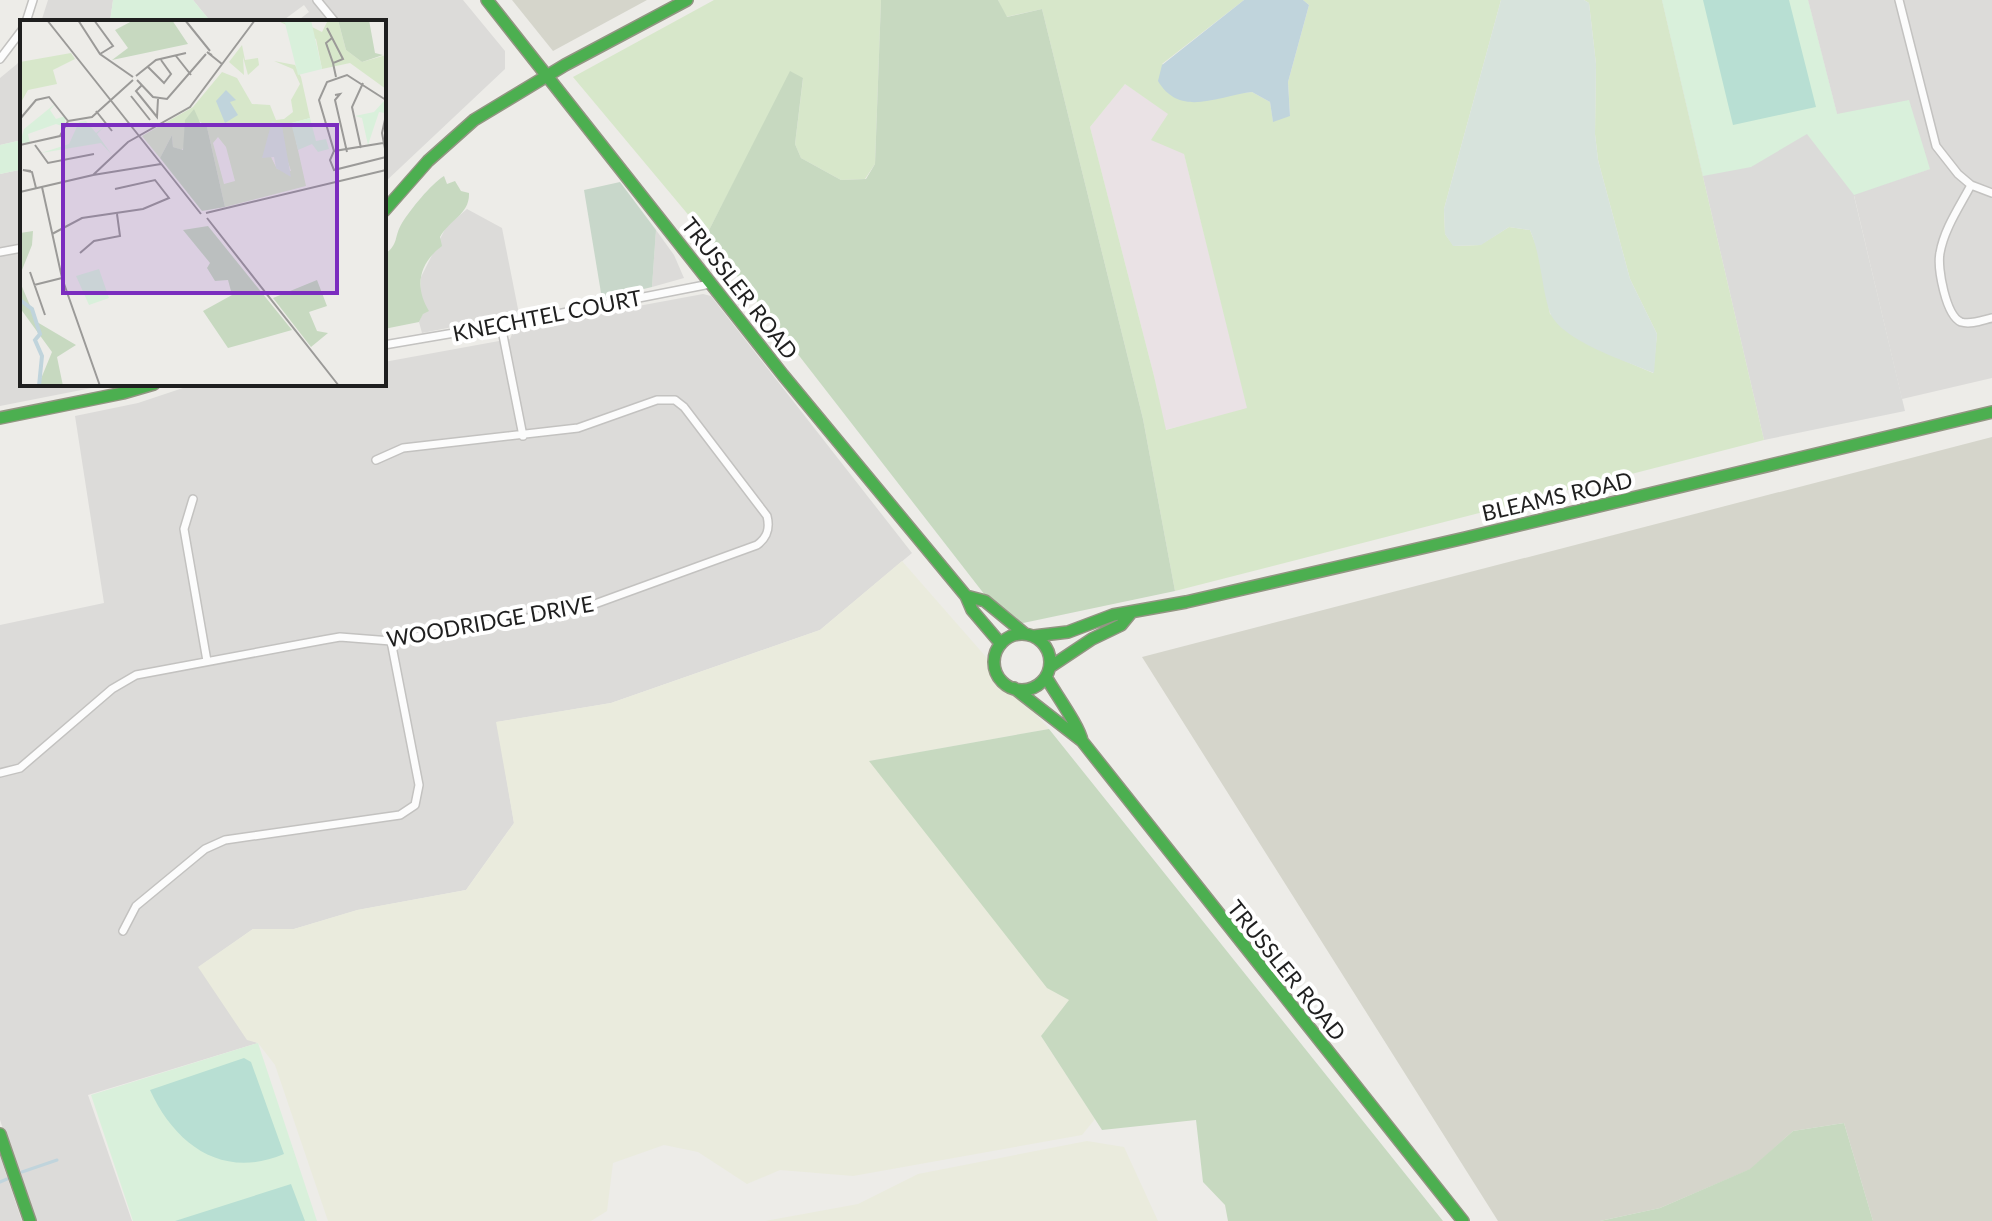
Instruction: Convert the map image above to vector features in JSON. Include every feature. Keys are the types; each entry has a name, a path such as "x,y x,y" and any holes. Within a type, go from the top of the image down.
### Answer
{"main road":[{"name":"TRUSSLER ROAD","path":"487,0 874,490 966,596 972,610 1001,644"},
{"path":"386,209 428,161 460,131 503,100 687,0"},
{"path":"0,418 141,386"},
{"name":"BLEAMS ROAD","path":"1030,635 1068,632 1113,615 1130,614 1449,542 1992,412"},
{"name":"TRUSSLER ROAD","path":"966,596 985,601 1030,635"},
{"name":"BLEAMS ROAD","path":"1048,672 1092,639 1121,625 1130,614"},
{"path":"1016,634 1030,635 1048,649 1048,672 1033,688 1014,688 1000,678 996,670 996,652 1001,644 1016,634"},
{"name":"TRUSSLER ROAD","path":"1048,672 1058,700 1081,732 1082,741"},
{"name":"TRUSSLER ROAD","path":"1014,688 1082,741 1463,1221"},
{"path":"0,1134 30,1221"}],"street":[{"path":"27,20 33,0"},
{"path":"317,0 333,20"},
{"path":"1899,0 1936,146 1948,163 1971,185 1992,193"},
{"path":"0,59 20,33"},
{"path":"1971,185 1943,240 1940,266 1949,308 1955,318 1970,323 1992,318"},
{"path":"0,252 20,248"},
{"name":"KNECHTEL COURT","path":"386,345 710,284"},
{"path":"501,325 523,436"},
{"name":"WOODRIDGE DRIVE","path":"0,773 20,768 123,682 144,673 340,637 391,641 581,609 757,545 766,536 767,516 684,407 675,400 661,399 578,428 403,448 376,460"},
{"path":"193,499 184,529 207,661"},
{"path":"123,931 136,906 213,845 249,835 400,815 415,805 419,785 391,641"}],"shaded area":[{"path":"48,0 113,0 110,20 42,20"},
{"path":"193,0 463,0 505,51 505,69 386,181 386,20 299,20 309,12 304,5 284,20 209,20"},
{"path":"512,0 647,0 553,51"},
{"path":"1501,0 1584,0 1589,3 1596,64 1595,134 1598,160 1630,279 1657,334 1654,373 1594,348 1565,331 1555,321 1549,310 1530,230 1509,227 1481,245 1453,246 1445,234 1444,209"},
{"path":"1662,0 1808,0 1837,114 1909,100 1930,169 1854,196 1905,411 1764,440"},
{"path":"1808,0 1992,0 1992,378 1902,399 1854,195 1930,169 1837,114"},
{"path":"20,59 20,140 0,145 0,78"},
{"path":"1125,84 1169,114 1184,154 1248,409 1165,430 1090,127"},
{"path":"20,171 20,386 102,386 0,406 0,174"},
{"path":"467,209 502,228 519,314 422,333 419,322 423,313 421,277 446,227"},
{"path":"656,230 674,255 684,278 652,287"},
{"path":"703,294 711,296 912,553 820,630 611,703 497,722 514,823 466,890 358,910 294,929 253,929 199,967 247,1039 258,1043 88,1095 132,1221 34,1221 0,1120 0,625 104,603 75,416 138,403 189,386 386,386 386,362 510,339 514,329"},
{"path":"1992,437 1992,1221 1873,1221 1844,1123 1793,1131 1751,1169 1660,1208 1600,1221 1498,1221 1142,657"},
{"path":"902,561 1049,729 870,761 1070,1000 1041,1036 1095,1119 1082,1135 853,1176 780,1170 747,1184 698,1152 664,1145 613,1163 607,1211 591,1221 328,1221 275,1065 258,1043 247,1040 198,967 253,929 294,929 357,910 466,890 514,823 496,722 611,703 820,630"},
{"path":"1087,1141 1124,1147 1158,1221 765,1221 858,1204 918,1174"},
{"path":"0,1156 22,1221 0,1221"}],"green space":[{"path":"113,0 193,0 209,20 110,20"},
{"path":"714,0 881,0 875,164 865,179 841,180 801,158 795,144 803,79 791,72 706,236 573,77"},
{"path":"881,0 998,0 1007,17 1042,9 1143,419 1175,591 1009,626 706,236 790,71 803,78 795,144 801,158 841,180 866,179 875,164"},
{"path":"998,0 1244,0 1162,64 1232,94 1252,92 1270,102 1273,121 1290,115 1288,82 1309,5 1303,0 1501,0 1444,209 1445,234 1454,246 1480,245 1509,227 1530,230 1538,250 1550,314 1618,358 1653,373 1657,334 1630,279 1598,160 1595,134 1596,64 1589,3 1584,0 1662,0 1764,440 1175,591 1143,419 1042,9 1006,17","holes":["1125,84 1168,114 1151,140 1184,154 1247,408 1166,430 1090,127"]},
{"path":"1662,0 1808,0 1837,114 1909,100 1930,169 1854,195 1807,134 1751,167 1703,176"},
{"path":"1703,0 1789,0 1816,107 1733,125"},
{"path":"20,140 20,171 0,174 0,145"},
{"path":"444,176 447,184 455,181 461,191 469,193 463,212 440,237 442,246 428,260 421,276 421,293 429,311 423,314 419,322 386,329 386,253 394,244 399,228 410,211"},
{"path":"620,182 656,230 652,287 602,299 584,190"},
{"path":"1049,729 1443,1221 1228,1221 1225,1205 1203,1182 1196,1120 1102,1130 1041,1036 1069,1000 1047,988 869,761"},
{"path":"258,1043 317,1221 133,1221 91,1095"},
{"path":"244,1058 251,1062 284,1154 241,1163 221,1160 187,1141 160,1110 150,1090"},
{"path":"1844,1123 1873,1221 1600,1221 1660,1208 1750,1169 1793,1131"},
{"path":"291,1184 305,1221 175,1221"}],"water":[{"path":"1244,0 1303,0 1309,5 1288,82 1290,116 1273,122 1270,102 1252,92 1188,102 1167,92 1158,81 1162,65"}],"waterway":[{"path":"22,1172 57,1160"},
{"path":"0,1182 7,1179"}],"traffic: fast":[{"path":"487,0 783,375 966,596 972,610 1001,644"},
{"path":"386,209 428,161 474,120 565,65 687,0"},
{"path":"0,418 147,386"},
{"path":"1034,636 1068,632 1113,615 1186,602 1465,538 1992,412"},
{"path":"966,596 985,601 1025,634"},
{"path":"1050,667 1092,639 1121,625 1130,614"},
{"path":"1022,634 1042,642 1050,662 1042,682 1022,690 1002,682 994,662 1002,642 1022,634"},
{"path":"1046,677 1082,741"},
{"path":"1014,688 1082,741 1463,1221"},
{"path":"0,1134 30,1221"}]}
